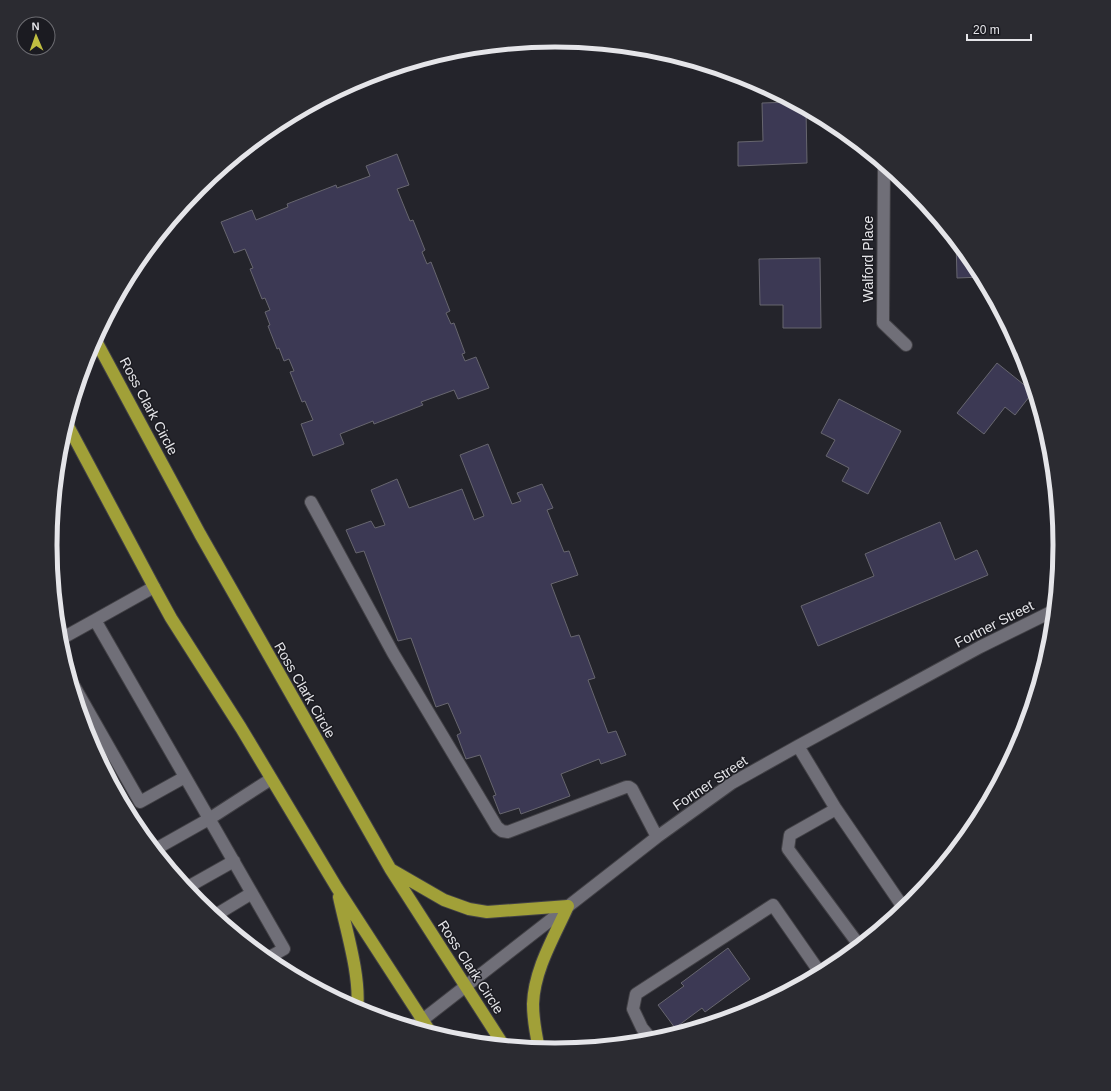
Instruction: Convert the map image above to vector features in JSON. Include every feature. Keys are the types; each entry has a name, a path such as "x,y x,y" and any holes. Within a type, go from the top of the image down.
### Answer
{"highway":[{"name":"Ross Clark Circle","path":"99,345 200,534 391,870 501,1041"},
{"path":"71,431 171,618 242,728 417,1024"},
{"path":"391,870 444,900 469,909 487,912 568,906 544,959 536,982 533,1004 538,1043"},
{"path":"337,888 354,969 358,1003"}],"street":[{"name":"Walford Place","path":"884,171 883,323 906,345"},
{"path":"311,502 393,652 497,827 502,831 508,832 629,787 632,789 657,837"},
{"path":"66,636 154,587"},
{"name":"Fortner Street","path":"417,1024 657,837 732,784 798,746 980,647 1050,613"},
{"path":"95,620 284,949 272,955"},
{"path":"81,698 140,802 185,777"},
{"path":"798,746 836,810 901,904"},
{"path":"161,846 210,819 271,779"},
{"path":"836,810 790,835 788,849 857,943"},
{"path":"191,885 234,861"},
{"path":"219,913 252,893"},
{"path":"648,1035 642,1028 633,1009 636,994 773,905 818,969"}],"building":[{"path":"784,102 806,115 807,163 738,166 738,142 763,141 762,103"},
{"path":"397,154 409,185 397,189 410,221 413,220 425,250 422,252 427,264 431,262 450,311 446,313 451,324 454,323 465,353 462,354 465,361 476,357 489,388 458,399 454,390 421,402 423,405 374,424 373,421 340,434 344,444 313,456 301,424 313,420 305,401 302,402 290,372 294,371 289,359 284,361 279,348 277,349 268,326 270,325 265,312 270,310 265,298 262,299 250,269 253,268 245,249 234,253 221,222 252,210 256,220 288,207 287,204 336,185 337,188 370,176 366,166"},
{"path":"956,249 975,277 957,278"},
{"path":"820,258 821,328 783,328 783,305 760,305 759,259"},
{"path":"997,363 1029,389 1031,395 1015,415 1005,407 984,434 957,413"},
{"path":"839,399 901,431 868,494 842,481 849,468 826,456 835,440 821,433"},
{"path":"488,444 512,504 521,501 517,493 542,484 553,508 547,510 564,552 569,551 578,575 551,584 571,637 579,635 595,678 588,680 608,733 616,731 626,755 601,764 599,759 561,774 570,796 521,814 519,808 500,814 493,796 496,795 480,755 466,759 457,735 461,733 448,703 436,707 411,638 398,641 364,551 356,553 346,530 371,521 375,528 385,525 371,490 397,479 409,508 462,489 474,520 484,516 460,455"},
{"path":"940,522 955,560 977,550 988,575 818,646 801,606 874,576 865,554"},
{"path":"728,948 750,979 705,1012 702,1008 675,1028 658,1005 684,986 681,983"}]}
